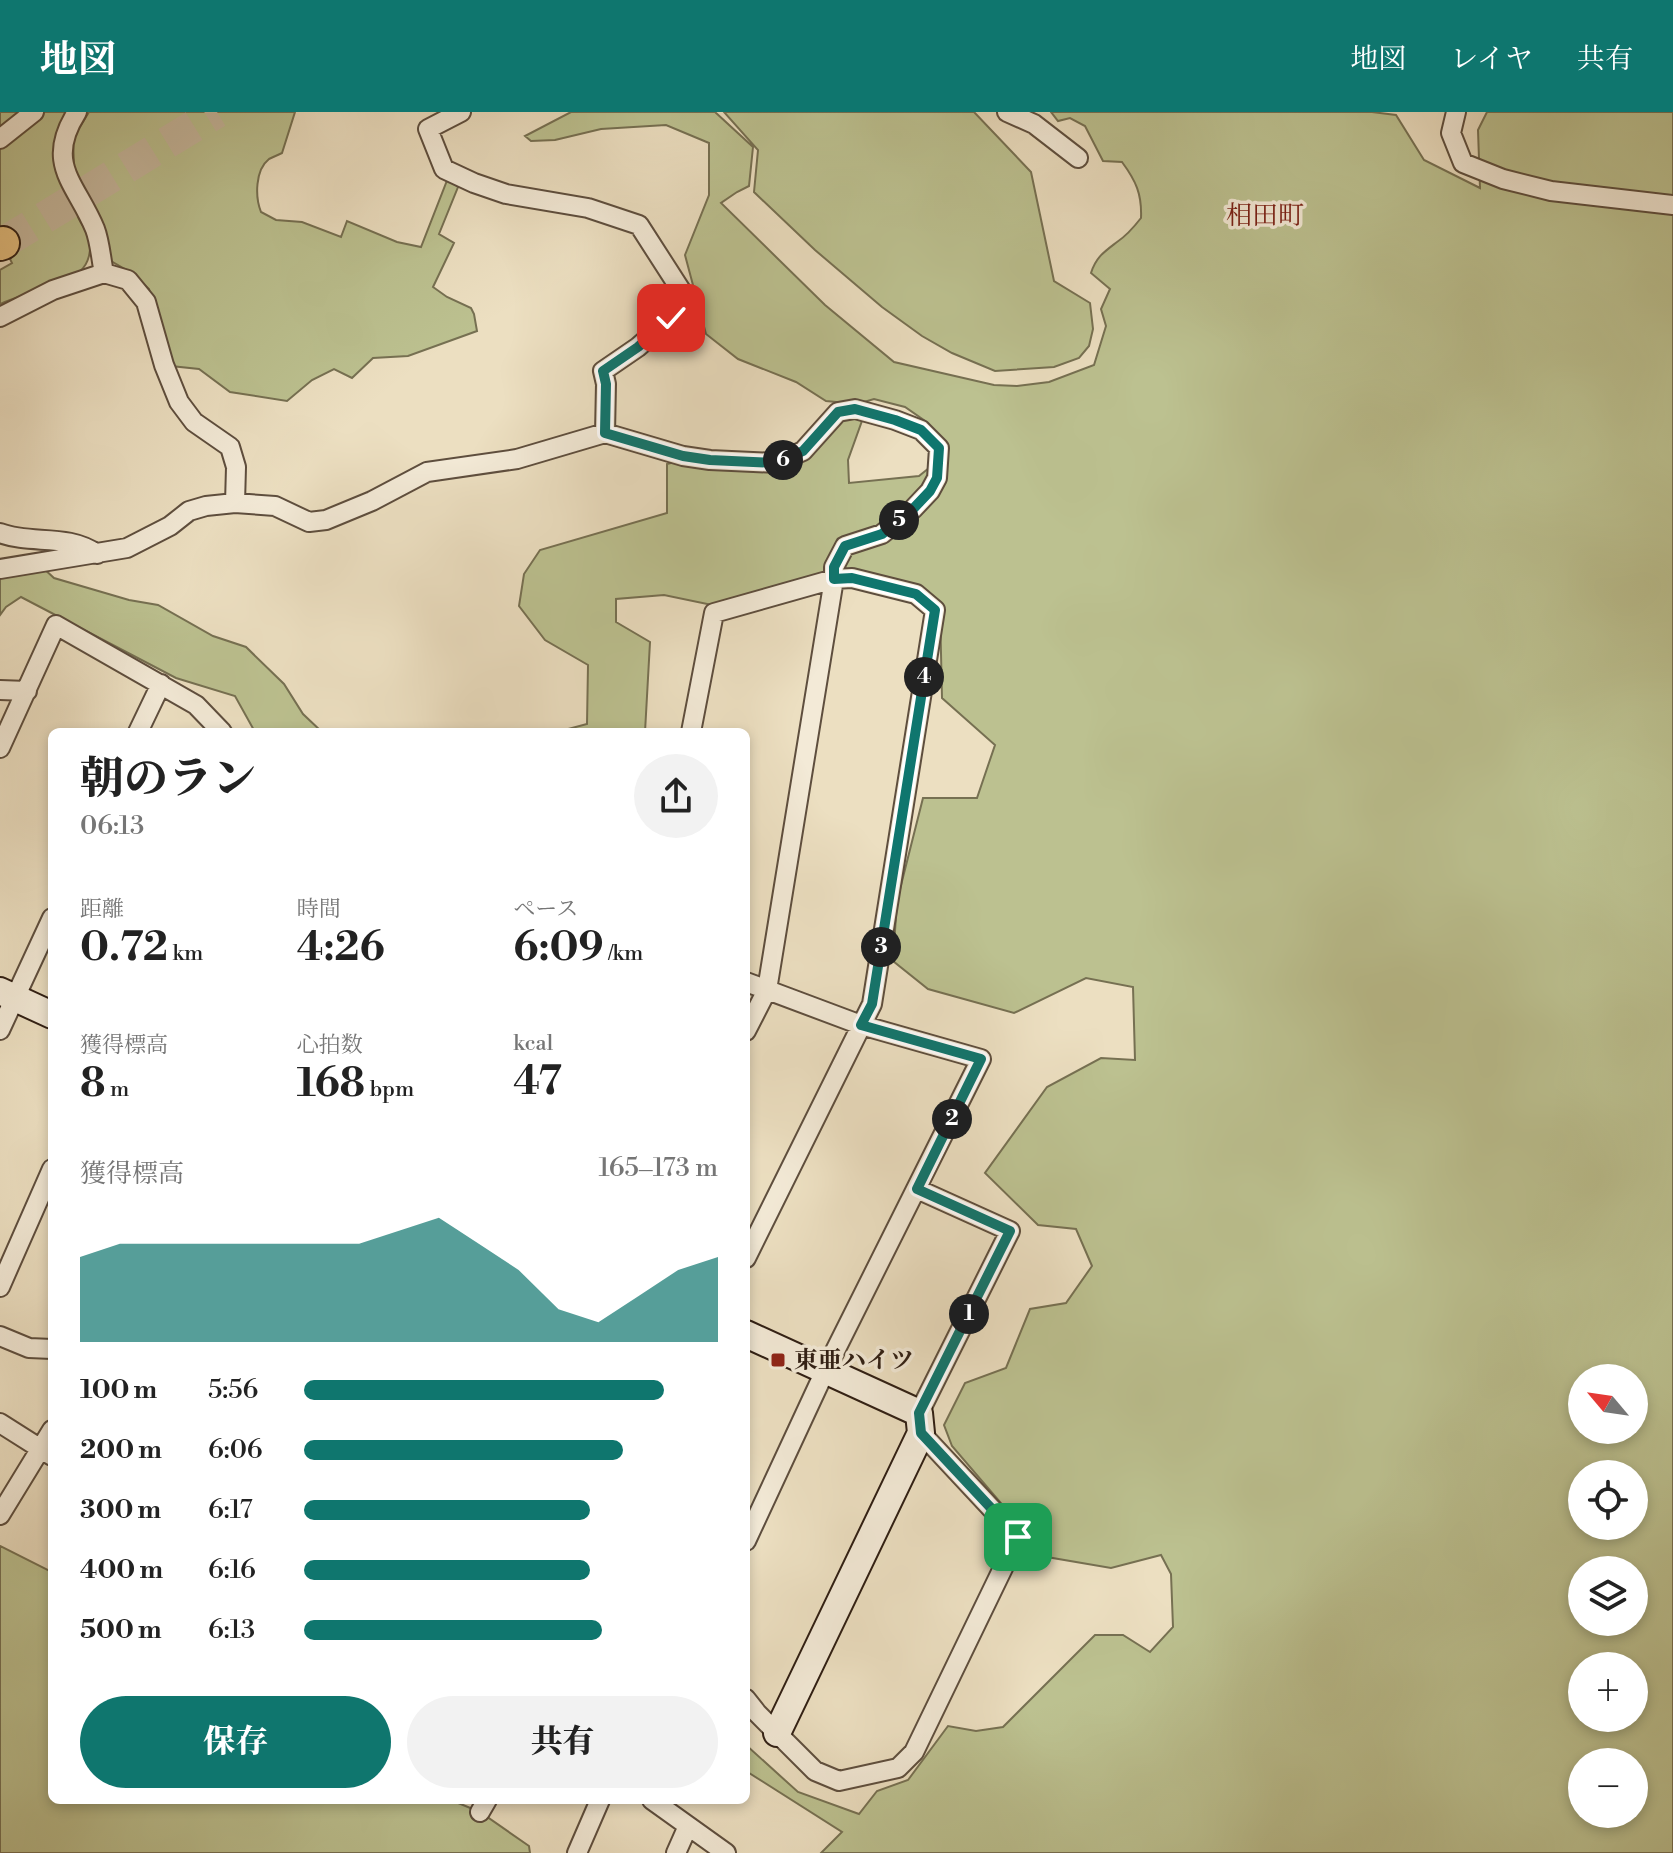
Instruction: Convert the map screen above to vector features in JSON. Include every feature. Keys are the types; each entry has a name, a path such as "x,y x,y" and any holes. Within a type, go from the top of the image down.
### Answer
{"street":[{"path":"0,139 34,112"},
{"path":"77,112 65,132 63,168 96,231 104,273"},
{"path":"461,112 428,129 444,169 506,194 588,208 639,225 684,295 671,318 638,347 603,371 606,384 605,433"},
{"path":"1007,112 1034,124 1078,158"},
{"path":"1456,112 1451,133 1463,163 1503,179 1551,191 1673,205"},
{"path":"0,317 53,290 104,273 128,280 146,302 161,357 179,402 194,422 230,447 236,467 235,503"},
{"path":"0,569 127,548 170,526 189,511 206,506 235,503 275,506 309,522 326,520 372,501 427,472 517,459 605,433 683,456 776,463 803,451 838,412 855,409 921,430 939,448 937,478 930,491 882,534 845,546 834,567 767,990 750,1023"},
{"path":"0,533 87,547 97,554"},
{"path":"692,728 714,613 834,579 852,578 916,594 935,610 872,1004 750,1250"},
{"path":"0,748 56,625 196,705 218,728"},
{"path":"140,728 161,684"},
{"path":"0,690 27,691"},
{"path":"0,1030 8,994 48,925"},
{"path":"750,984 861,1025 981,1059 825,1371 750,1532"},
{"path":"8,994 48,1013"},
{"path":"0,1287 48,1178"},
{"path":"777,1733 1010,1231 917,1189"},
{"path":"0,1336 29,1348 48,1349"},
{"path":"750,1336 825,1371 920,1423 1018,1537 914,1752 898,1768 839,1781 815,1771 750,1703"},
{"path":"0,1423 46,1452 0,1515"},
{"path":"577,1853 598,1804"},
{"path":"658,1804 726,1853"},
{"path":"676,1853 688,1826"}],"green space":[{"path":"0,112 69,112 56,137 54,155 62,185 88,235 90,246 86,264 80,271 0,304 0,270 12,263 0,238"},
{"path":"89,112 295,112 282,153 269,159 261,170 257,192 261,212 276,220 302,222 341,237 347,221 397,242 421,247 448,178 458,187 439,234 454,243 433,287 471,308 477,331 408,356 373,358 352,378 334,369 312,380 287,401 230,392 199,369 171,366 149,289 130,272 111,261 74,166 73,138"},
{"path":"571,112 715,112 753,147 749,186 721,203 825,305 894,362 994,385 1017,386 1049,382 1094,365 1106,326 1101,309 1110,289 1091,273 1101,255 1141,218 1137,188 1122,162 1103,161 1085,126 1070,118 1058,121 1051,112 1372,112 1396,115 1424,160 1480,188 1478,130 1487,112 1673,112 1673,1853 821,1853 842,1832 750,1774 750,1749 798,1792 859,1814 877,1791 908,1780 948,1726 976,1731 1003,1727 1095,1635 1123,1635 1150,1652 1173,1627 1171,1574 1161,1555 1111,1568 1047,1557 952,1446 944,1425 965,1383 1006,1368 1030,1309 1066,1303 1092,1266 1076,1229 1038,1225 985,1173 1047,1087 1101,1058 1135,1060 1133,987 1086,978 1014,1013 928,989 893,961 897,901 923,798 977,798 995,745 942,698 940,608 855,572 712,605 664,595 616,599 616,622 650,642 645,728 572,728 587,724 588,665 545,640 519,606 524,574 540,550 667,513 667,464 675,462 775,470 846,415 863,418 848,460 849,483 919,476 929,468 937,439 928,423 905,407 874,399 857,404 826,401 796,382 738,359 706,334 685,255 709,195 709,143 666,125 601,129 555,140 531,141 525,136"},
{"path":"724,112 974,112 1031,172 1054,281 1090,303 1093,329 1089,346 1079,358 1054,367 995,371 922,336 882,307 815,250 754,192 758,150"},
{"path":"42,567 54,578 129,600 158,605 213,636 246,647 284,684 303,714 318,728 253,728 235,696 176,678 21,597 0,615 0,577"},
{"path":"0,1546 48,1570 48,1804 461,1804 480,1812 529,1846 530,1853 0,1853"}],"tunnel":[{"path":"3,243 217,112"}],"place":[{"name":"東亜ハイツ","path":"778,1360"}],"district":[{"name":"相田町","path":"1265,215"}],"route":[{"path":"671,318 638,347 603,371 606,384 605,433 683,456 776,463 803,451 838,412 855,409 921,430 939,448 937,478 930,491 882,534 845,546 834,567 834,579 852,578 916,594 935,610 872,1004 861,1025 981,1059 917,1189 1010,1231 919,1413 921,1433 1018,1537"}]}
